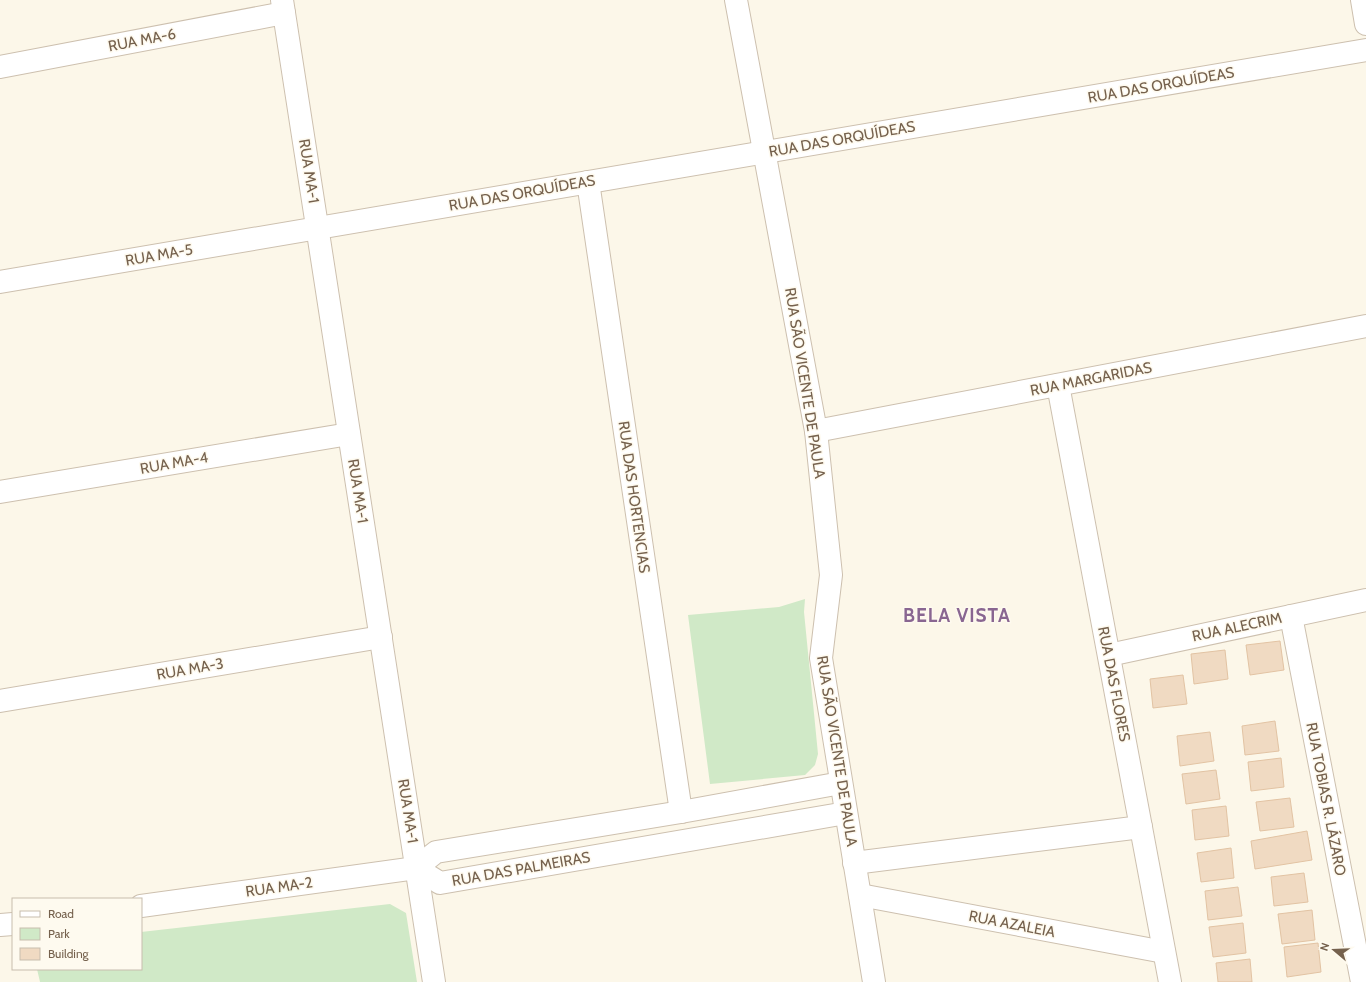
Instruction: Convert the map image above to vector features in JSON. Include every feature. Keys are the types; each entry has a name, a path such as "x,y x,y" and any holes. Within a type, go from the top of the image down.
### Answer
{"street":[{"name":"RUA SÃO VICENTE DE PAULA","path":"736,0 816,431 831,575 821,658 874,982"},
{"path":"1362,0 1366,24"},
{"name":"RUA MA-6","path":"0,67 283,7"},
{"name":"RUA MA-1","path":"283,7 434,982"},
{"name":"RUA DAS ORQUÍDEAS","path":"317,228 1366,50"},
{"name":"RUA DAS HORTENCIAS","path":"588,182 680,812"},
{"name":"RUA MA-5","path":"0,282 317,228"},
{"name":"RUA MARGARIDAS","path":"816,431 1366,326"},
{"name":"RUA DAS FLORES","path":"1058,385 1170,982"},
{"name":"RUA MA-4","path":"0,492 349,434"},
{"name":"RUA ALECRIM","path":"1109,655 1366,600"},
{"name":"RUA TOBIAS R. LÁZARO","path":"1291,616 1362,982"},
{"name":"RUA MA-3","path":"0,701 381,637"},
{"name":"RUA DAS PALMEIRAS","path":"841,783 680,812 436,852 416,868 440,883 846,813"},
{"path":"854,863 1141,827"},
{"name":"RUA MA-2","path":"142,906 416,868"},
{"name":"RUA AZALEIA","path":"860,895 1164,952"},
{"path":"0,925 12,924"}],"green space":[{"path":"805,599 804,612 818,754 815,765 805,775 710,784 688,615 779,607"},
{"path":"390,904 406,913 417,982 40,982 37,970 142,970 142,932"}],"building":[{"path":"1280,641 1284,670 1250,675 1246,645"},
{"path":"1225,650 1228,679 1194,684 1191,654"},
{"path":"1183,675 1187,704 1153,708 1150,679"},
{"path":"1275,721 1279,751 1245,755 1242,726"},
{"path":"1210,732 1214,761 1180,766 1177,736"},
{"path":"1281,758 1284,787 1251,791 1248,762"},
{"path":"1216,770 1220,799 1186,804 1182,774"},
{"path":"1290,798 1294,827 1260,831 1256,802"},
{"path":"1226,806 1229,836 1195,840 1192,810"},
{"path":"1307,831 1312,860 1255,869 1251,841"},
{"path":"1231,848 1234,878 1201,882 1197,853"},
{"path":"1304,873 1308,902 1274,906 1271,877"},
{"path":"1238,887 1242,916 1208,920 1205,891"},
{"path":"1312,910 1315,940 1282,944 1278,914"},
{"path":"1243,923 1246,953 1213,957 1209,927"},
{"path":"1318,943 1321,972 1287,977 1284,947"},
{"path":"1250,959 1252,982 1218,982 1216,963"}],"district":[{"name":"BELA VISTA","path":"957,615"}]}
